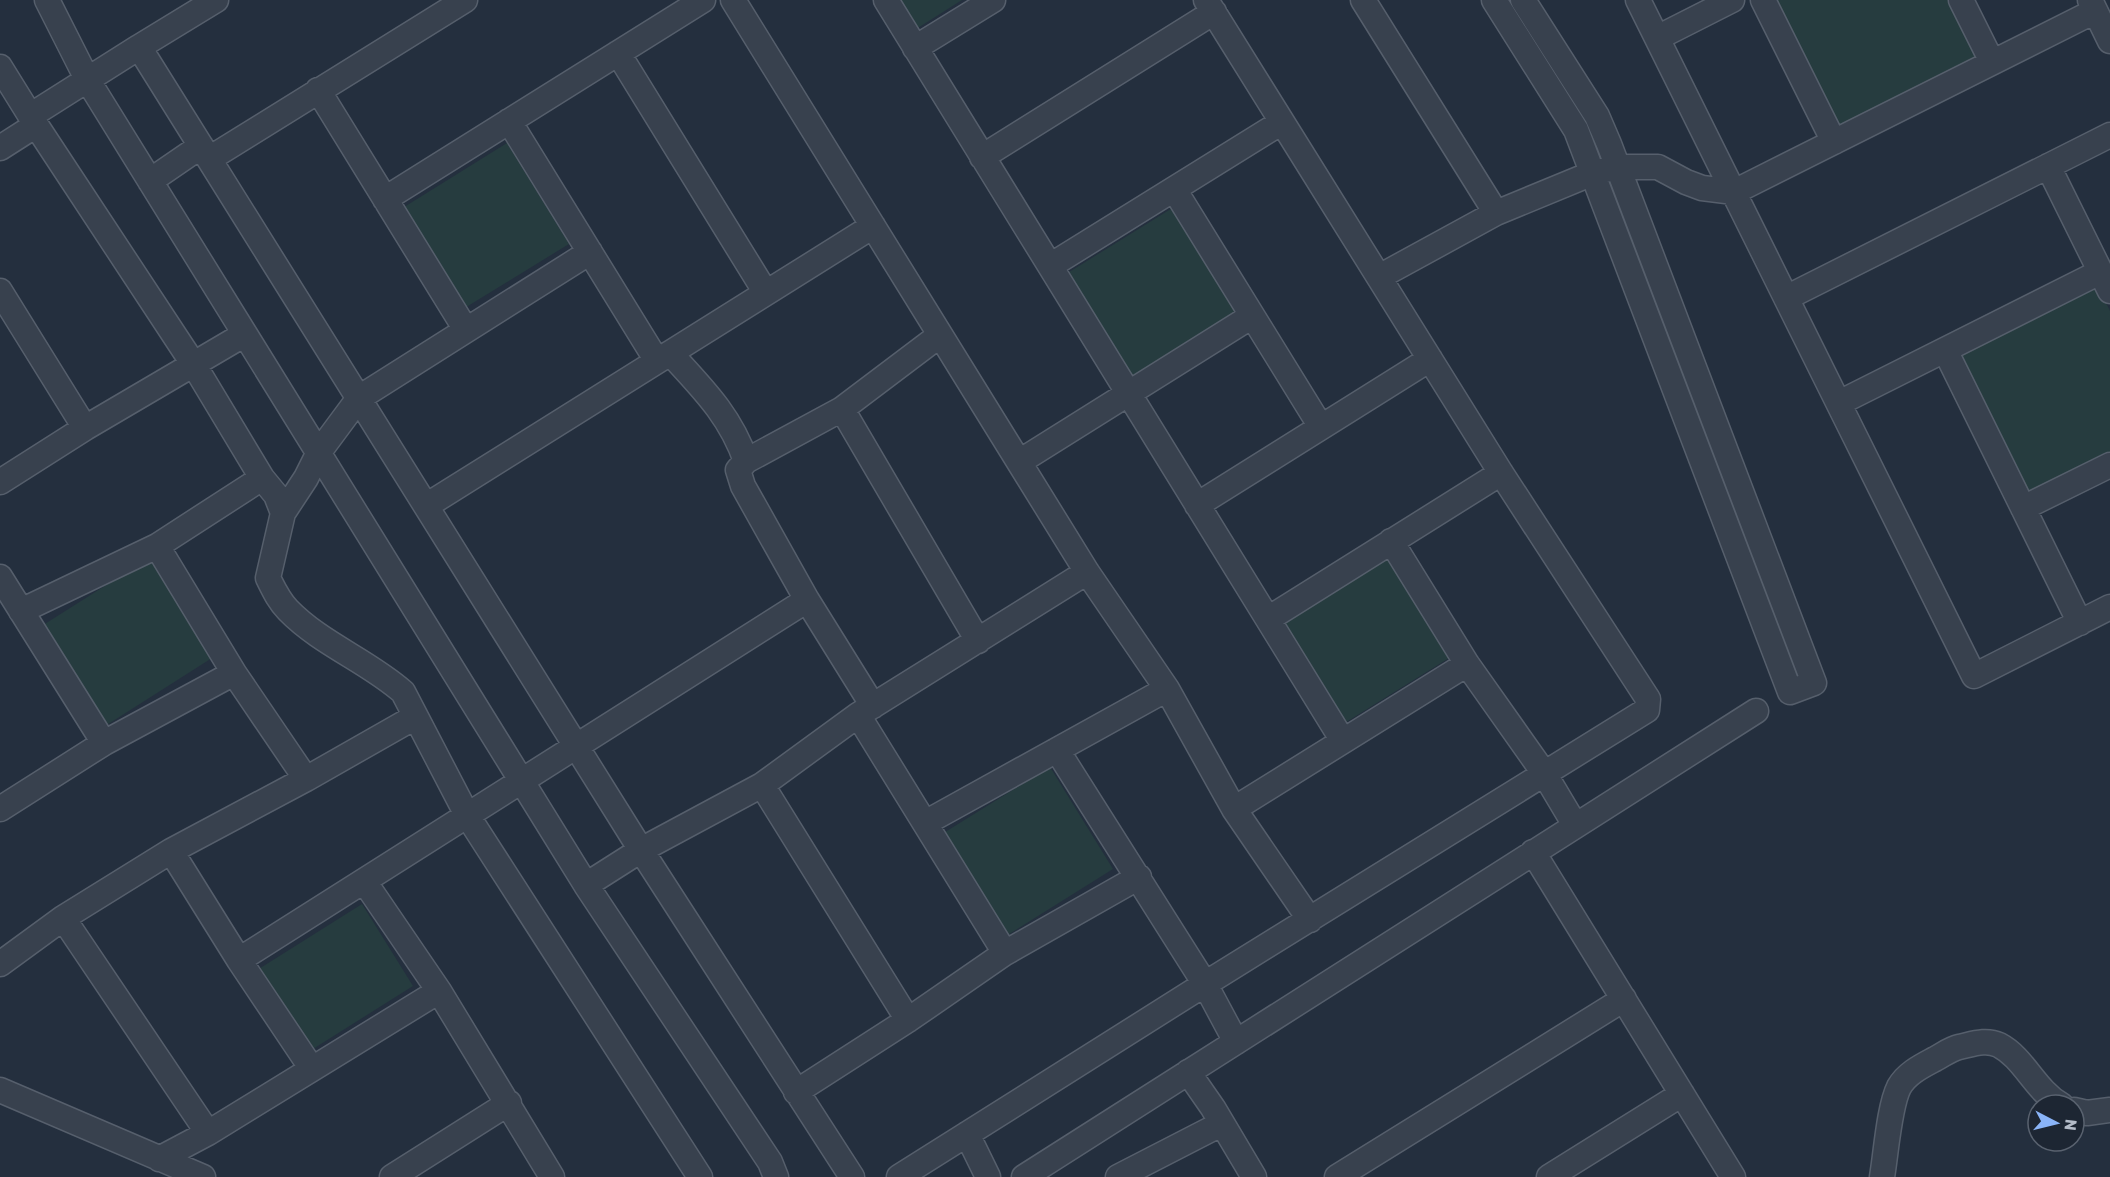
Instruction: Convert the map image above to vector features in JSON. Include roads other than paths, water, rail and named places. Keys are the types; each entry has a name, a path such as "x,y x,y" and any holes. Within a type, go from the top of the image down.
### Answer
{"street":[{"path":"47,0 87,79 586,885 770,1162 776,1177"},
{"path":"0,148 87,79 216,0"},
{"path":"150,181 318,90 465,0"},
{"path":"385,199 703,0"},
{"path":"733,0 1087,572 1167,689 1234,809 1310,920"},
{"path":"886,0 1343,741"},
{"path":"915,48 993,0"},
{"path":"1363,0 1496,213"},
{"path":"1494,0 1576,130 1791,692 1814,683 1609,144 1597,116 1523,0"},
{"path":"1638,0 1974,676 2110,607"},
{"path":"1657,38 1732,0"},
{"path":"1763,0 1834,142"},
{"path":"1961,0 1992,62"},
{"path":"1379,276 1496,213 1593,173 1617,167 1658,167 1702,188 1734,192 1992,62 2092,5 2110,41"},
{"path":"899,1177 1204,984 1644,713 1647,710 1648,699 1501,473 1210,6 982,157"},
{"path":"139,47 641,850 852,1177"},
{"path":"618,53 766,293"},
{"path":"0,67 33,121 194,364 262,478 276,495 283,513"},
{"path":"318,90 466,330"},
{"path":"509,121 590,252 663,357 718,406 739,441 747,461"},
{"path":"1050,266 1282,122"},
{"path":"1786,298 2110,135"},
{"path":"1839,403 1945,350 2105,282 2048,166"},
{"path":"1174,189 1321,427"},
{"path":"426,506 873,226"},
{"path":"590,252 359,398 319,453 283,513 268,578 278,598 289,611 317,633 387,678 403,692 467,815 700,1177"},
{"path":"0,291 8,321 85,428"},
{"path":"1019,462 1252,316"},
{"path":"0,482 85,428 246,334"},
{"path":"940,335 842,409 747,461 738,470 743,486 807,600 925,823 1005,954"},
{"path":"1945,350 2080,623"},
{"path":"1197,505 1430,359"},
{"path":"842,409 978,640"},
{"path":"2023,508 2110,465"},
{"path":"1268,619 1501,473"},
{"path":"21,611 157,546 262,478"},
{"path":"1391,542 1467,664 1577,824"},
{"path":"157,546 234,673 306,779"},
{"path":"586,885 641,850 762,785 866,711 1087,572"},
{"path":"0,577 104,743"},
{"path":"239,960 807,600"},
{"path":"1234,809 1467,664"},
{"path":"0,809 104,743 234,673"},
{"path":"925,823 1167,689"},
{"path":"1024,1177 1756,711"},
{"path":"0,964 63,918 171,851 306,779 415,717"},
{"path":"1057,750 1139,877 1204,984 1236,1042"},
{"path":"762,785 908,1020"},
{"path":"171,851 239,960 312,1069"},
{"path":"1533,852 1733,1177"},
{"path":"796,1092 1005,954 1139,877"},
{"path":"364,881 439,991 552,1177"},
{"path":"63,918 208,1132"},
{"path":"159,1159 208,1132 439,991"},
{"path":"1337,1177 1365,1170 1624,999"},
{"path":"1882,1177 1894,1100 1900,1086 1914,1070 1954,1048 1982,1041 1998,1044 2014,1056 2045,1093"},
{"path":"1188,1072 1254,1177"},
{"path":"0,1090 203,1177"},
{"path":"1549,1177 1682,1094"},
{"path":"392,1177 509,1103"},
{"path":"2086,1113 2110,1110"},
{"path":"1121,1176 1221,1124"},
{"path":"967,1134 988,1177"}]}
